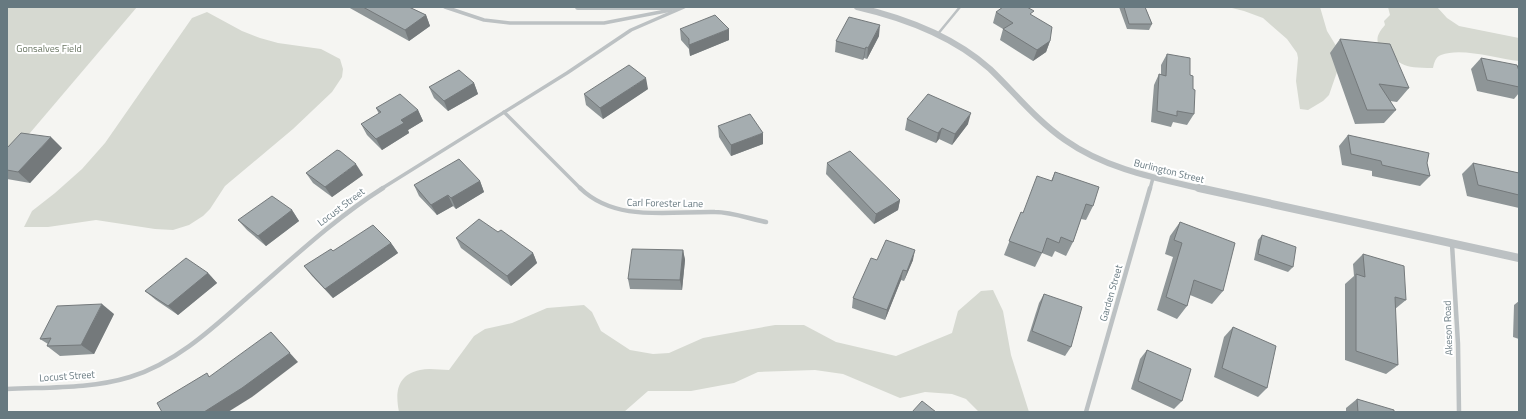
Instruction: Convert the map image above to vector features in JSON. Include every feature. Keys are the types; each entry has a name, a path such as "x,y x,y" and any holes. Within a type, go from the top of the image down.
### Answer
{"street":[{"path":"445,7 476,18 496,22 559,24 614,22 684,7"},
{"path":"578,7 677,7"},
{"name":"Locust Street","path":"7,389 82,385 114,381 152,369 205,335 346,213 382,187 567,73 631,30 684,7"},
{"name":"Burlington Street","path":"857,7 885,14 937,35 981,62 1039,118 1066,141 1106,163 1153,178 1519,258"},
{"name":"Carl Forester Lane","path":"504,112 582,190 600,203 616,209 633,212 717,212 766,222"},
{"name":"Garden Street","path":"1086,412 1153,178"},
{"name":"Akeson Road","path":"1452,244 1458,344 1459,412"}],"lane":[{"path":"937,35 960,7"}],"green space":[{"name":"Gonsalves Field","path":"7,7 137,7 7,160"},
{"path":"1228,7 1320,7 1327,31 1338,49 1337,72 1329,95 1323,101 1308,110 1300,109 1296,81 1297,53 1287,39 1263,18"},
{"path":"1388,7 1437,7 1447,18 1459,26 1519,38 1519,61 1459,52 1449,53 1437,57 1433,68 1414,67 1402,64 1391,56 1378,43 1378,36 1385,25 1384,21 1390,15"},
{"path":"207,12 242,31 260,38 278,43 321,49 340,59 343,69 342,77 332,92 293,129 225,186 210,209 203,216 189,225 173,230 155,229 96,220 48,227 24,227 32,211 82,169 105,143 192,18"},
{"path":"993,290 1003,311 1011,355 1029,412 979,412 966,399 952,394 925,392 900,398 843,374 815,370 758,372 734,383 691,391 648,391 624,412 399,412 397,398 399,385 406,376 412,372 423,369 449,370 474,336 485,329 512,323 547,308 584,305 592,312 601,331 630,350 653,354 669,353 703,338 775,325 804,325 836,342 896,356 952,333 958,311 981,291"}],"building":[{"path":"363,7 409,7 426,15 405,30"},
{"path":"1003,7 1027,7 1034,11 1030,14 1052,27 1050,41 1037,50 1003,29 1013,23 996,12"},
{"path":"1124,7 1145,7 1152,24 1129,24"},
{"path":"715,15 729,29 689,45 689,39 680,29"},
{"path":"849,17 880,25 868,48 866,47 865,49 836,41"},
{"path":"1340,39 1390,44 1409,88 1379,84 1396,110 1367,110"},
{"path":"1167,54 1190,58 1190,75 1193,76 1193,89 1195,90 1194,114 1177,111 1177,116 1157,111 1159,74 1166,76"},
{"path":"1481,58 1517,65 1519,71 1519,87 1487,80"},
{"path":"629,65 646,78 600,108 584,94"},
{"path":"459,70 474,83 444,101 429,87"},
{"path":"400,94 418,110 401,120 404,123 376,139 361,124 381,112 376,108"},
{"path":"928,94 971,113 955,134 942,128 938,133 907,119"},
{"path":"750,114 763,133 731,145 718,126"},
{"path":"21,133 51,137 18,172 7,170 7,148"},
{"path":"1348,135 1429,153 1427,163 1430,176 1382,165 1381,161 1351,154"},
{"path":"337,150 356,164 325,187 306,173"},
{"path":"850,151 900,200 876,214 827,163"},
{"path":"459,159 480,181 451,198 448,195 431,205 414,185"},
{"path":"1473,163 1519,173 1519,195 1478,185"},
{"path":"1055,172 1099,187 1093,206 1086,204 1073,242 1061,237 1059,243 1047,238 1042,253 1009,241 1021,212 1023,213 1037,176 1052,181"},
{"path":"272,196 292,210 258,236 238,220"},
{"path":"479,219 498,232 501,230 533,253 507,276 456,238"},
{"path":"1180,222 1235,243 1223,291 1194,280 1187,306 1166,297 1182,243 1174,240"},
{"path":"373,225 391,243 325,289 304,266 331,249 333,251"},
{"path":"1262,235 1296,247 1293,267 1258,254"},
{"path":"886,240 915,250 907,271 903,270 887,310 853,298 871,258 877,260"},
{"path":"632,249 683,250 680,280 628,279"},
{"path":"1363,254 1404,266 1406,300 1395,297 1398,365 1356,351 1356,274 1365,277"},
{"path":"186,258 208,273 168,306 145,291"},
{"path":"1044,294 1082,307 1071,347 1032,331"},
{"path":"102,304 81,345 47,346 51,338 40,339 57,306"},
{"path":"1233,327 1276,346 1267,388 1222,368"},
{"path":"271,332 290,353 242,388 204,412 162,412 157,403 207,373 209,377"},
{"path":"1147,350 1191,369 1182,401 1138,381"},
{"path":"1357,399 1394,410 1394,412 1358,412"},
{"path":"922,401 936,412 912,412"}]}
